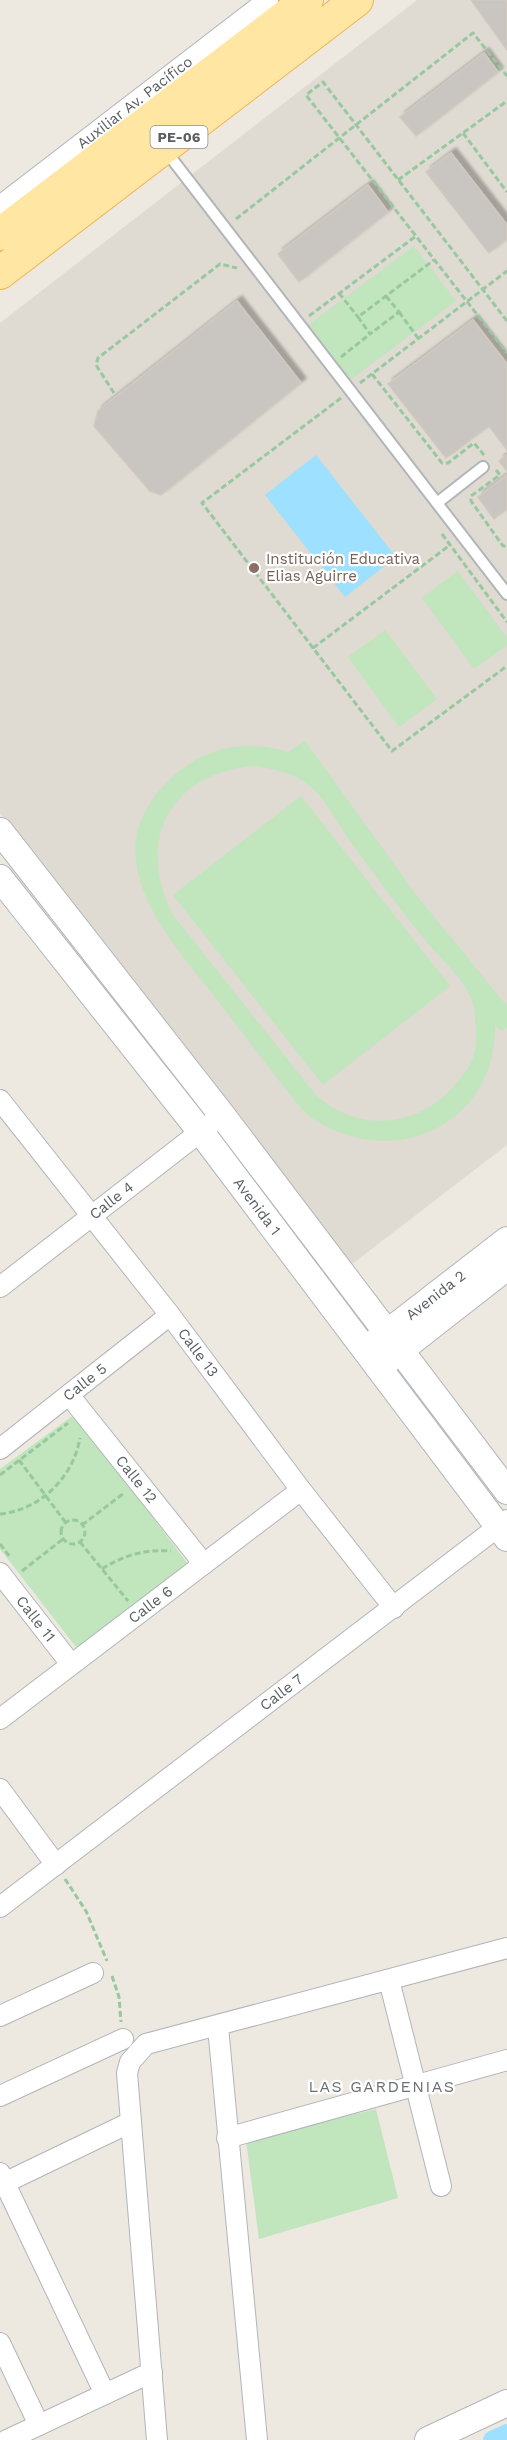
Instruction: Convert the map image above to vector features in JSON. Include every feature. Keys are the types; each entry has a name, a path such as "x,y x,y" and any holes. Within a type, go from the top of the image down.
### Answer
{"main road":[{"name":"PE-06","path":"0,234 307,0"},
{"name":"PE-06","path":"0,273 164,149 353,0"}],"street":[{"name":"Auxiliar Av. Pacífico","path":"0,206 268,0"},
{"name":"Avenida 1","path":"0,831 222,1115 507,1491"},
{"name":"Avenida 1","path":"0,878 201,1131 371,1359 504,1528"},
{"name":"Calle 13","path":"2,1108 170,1316 301,1490 394,1608"},
{"name":"Calle 4","path":"0,1287 222,1115"},
{"name":"Avenida 2","path":"371,1359 503,1260"},
{"name":"Calle 5","path":"0,1449 170,1316"},
{"name":"Calle 12","path":"69,1395 204,1564"},
{"name":"Calle 6","path":"0,1719 301,1490"},
{"name":"Calle 7","path":"0,1906 394,1608 504,1528"},
{"name":"Calle 11","path":"7,1568 71,1664"},
{"path":"0,1789 56,1865"},
{"path":"157,2440 127,2073 137,2051 146,2044 218,2027 507,1948"},
{"path":"0,2016 93,1973"},
{"path":"389,1980 441,2186"},
{"path":"218,2027 257,2440"},
{"path":"0,2096 123,2039"},
{"path":"227,2138 507,2060"},
{"path":"105,2394 2,2180 131,2122"},
{"path":"0,2343 39,2425"},
{"path":"7,2440 152,2372"},
{"path":"428,2440 507,2403"}],"lane":[{"path":"164,149 332,364 507,594"},
{"path":"437,503 488,464"}],"path":[{"path":"225,227 473,33 507,76"},
{"path":"507,321 323,82 306,95 507,353"},
{"path":"399,180 507,101"},
{"path":"463,132 507,192"},
{"path":"299,323 416,236"},
{"path":"358,317 434,260"},
{"path":"114,393 96,365 98,358 220,264 231,264 241,270"},
{"path":"507,271 202,503 392,751 507,666"},
{"path":"339,293 370,334"},
{"path":"386,296 418,338"},
{"path":"332,364 399,312"},
{"path":"372,374 442,463 448,463 474,443 488,464 500,475 471,496 471,501 503,546 507,546"},
{"path":"340,398 347,407"},
{"path":"436,527 507,622"},
{"path":"313,648 450,545"},
{"path":"0,1475 73,1419"},
{"path":"0,1514 20,1510 45,1496 66,1473 79,1445 81,1430 88,1439"},
{"path":"19,1461 66,1523"},
{"path":"82,1525 128,1490"},
{"path":"74,1521 82,1525 85,1534 80,1542 68,1544 63,1539 62,1528 66,1523 74,1521"},
{"path":"28,1580 21,1571 63,1539"},
{"path":"80,1542 131,1604"},
{"path":"102,1569 115,1560 144,1551 175,1552 168,1543"},
{"path":"0,1544 7,1568"}],"shaded area":[{"name":"Institución Educativa Elias Aguirre","path":"417,0 507,0 507,1145 347,1268 0,813 0,323"}],"green space":[{"path":"414,246 456,301 349,381 307,326"},
{"path":"458,571 507,638 507,645 474,669 422,598"},
{"path":"385,630 437,699 399,727 348,657"},
{"path":"305,741 417,896 507,1006 507,1027 501,1031 495,1025 490,1061 477,1092 456,1115 430,1131 401,1140 369,1140 336,1131 305,1113 176,948 158,920 144,891 136,861 138,832 150,802 177,773 202,756 230,748 258,746 288,752","holes":["255,766 291,775 316,791 389,894 468,991 472,1000 476,1026 473,1058 468,1069 458,1081 443,1097 427,1109 408,1117 370,1120 350,1116 332,1107 315,1094 173,915 162,888 158,861 160,837 168,815 182,796 201,781 226,771"]},
{"path":"301,796 450,986 323,1085 173,895"},
{"path":"71,1417 76,1417 188,1564 82,1648 76,1647 0,1549 0,1469"},
{"path":"376,2109 398,2198 259,2239 246,2141"}],"water":[{"path":"316,455 396,557 345,597 265,495"}],"building":[{"path":"471,0 507,0 507,50"},
{"path":"484,53 498,72 416,136 400,117"},
{"path":"451,153 507,225 507,239 489,253 426,172"},
{"path":"368,185 388,212 299,282 278,254"},
{"path":"237,301 301,383 161,495 150,491 94,426 98,411"},
{"path":"473,320 507,364 507,450 489,426 446,458 388,384"},
{"path":"507,455 507,471 499,461"},
{"path":"507,475 507,509 494,519 478,497"}],"waterway":[{"path":"492,2440 507,2433"}],"place":[{"name":"Institución Educativa Elias Aguirre","path":"254,568"}],"district":[{"name":"LAS GARDENIAS","path":"382,2086"}]}
